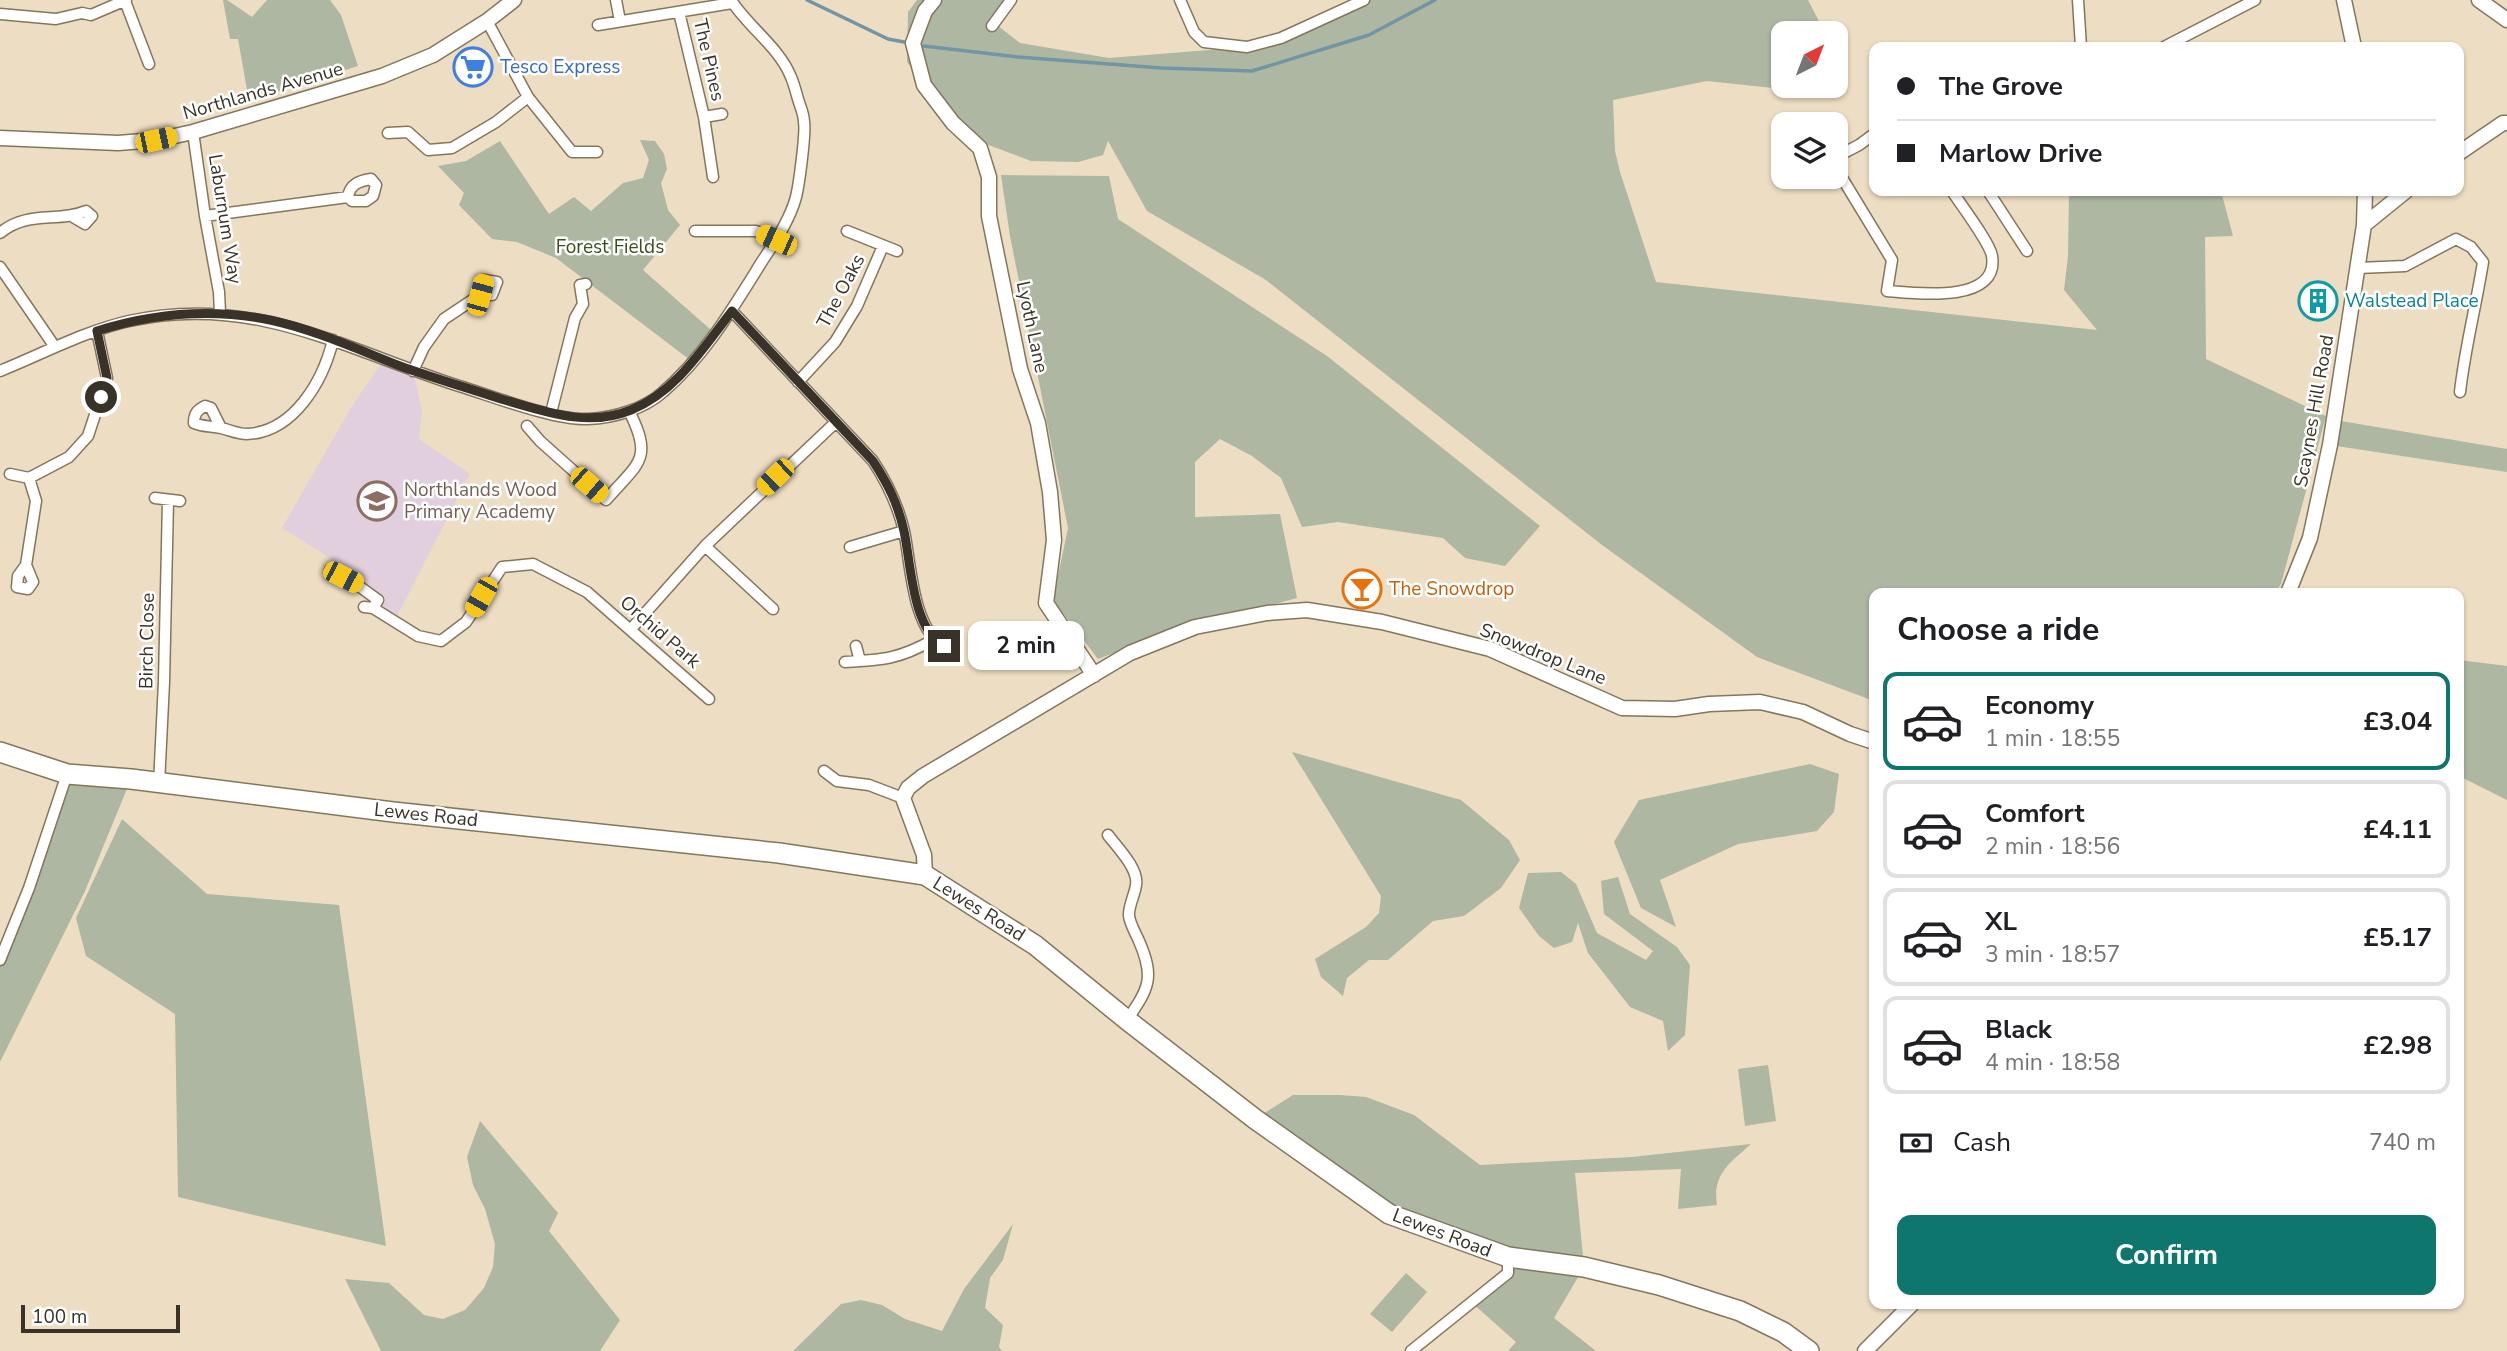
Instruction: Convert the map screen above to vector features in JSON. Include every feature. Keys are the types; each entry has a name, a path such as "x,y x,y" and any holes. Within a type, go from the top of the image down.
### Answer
{"highway":[{"name":"Lewes Road","path":"0,752 67,774 779,853 925,875 1035,945 1255,1119 1389,1214 1507,1257 1584,1267 1659,1285 1740,1311 1783,1332 1809,1351"}],"street":[{"path":"0,14 56,19 82,13 91,15 126,0 149,64"},
{"name":"Northlands Avenue","path":"0,138 118,143 156,140 193,132 382,76 433,55 487,22 514,0"},
{"path":"616,0 620,21"},
{"name":"Lyoth Lane","path":"934,0 925,11 914,43 924,85 953,123 980,148 989,177 989,216 1020,369 1038,423 1050,492 1054,540 1046,603 1094,674"},
{"path":"992,26 1011,0"},
{"path":"1180,0 1194,32 1204,42 1247,47 1281,38 1364,0"},
{"path":"2078,0 2081,42"},
{"path":"2174,42 2255,0"},
{"path":"2344,0 2353,42"},
{"path":"2479,0 2507,20"},
{"path":"0,371 55,347 129,321 167,315 220,313 272,320 413,371 551,414 585,419 629,411 662,393 688,367 732,311 776,240 796,197 805,122 791,75 769,44 731,1 598,25"},
{"name":"The Pines","path":"679,12 704,117 713,177"},
{"path":"487,22 528,97 572,152 597,152"},
{"path":"388,133 408,132 428,150 452,148 496,122 528,97"},
{"name":"The Pines","path":"704,117 722,114"},
{"path":"2464,150 2503,123 2507,123"},
{"name":"Laburnum Way","path":"193,132 219,292 220,313"},
{"path":"1848,151 1869,138"},
{"path":"1848,187 1892,260 1887,291 1930,295 1959,293 1985,279 1991,268 1992,256 1955,196"},
{"path":"1991,196 2027,251"},
{"name":"Scaynes Hill Road","path":"2290,588 2310,538 2327,458 2358,268 2365,196"},
{"path":"2364,225 2400,196"},
{"path":"205,216 348,197"},
{"path":"0,233 12,223 49,216 73,216"},
{"path":"695,231 756,231 776,240"},
{"name":"The Oaks","path":"847,231 897,251"},
{"path":"2358,268 2405,266 2456,239 2470,247 2483,262 2460,392"},
{"name":"The Oaks","path":"798,382 835,342 857,306 883,246"},
{"path":"0,267 55,347"},
{"path":"551,414 575,318 588,306 580,285 586,284"},
{"path":"413,371 424,347 444,319 480,295"},
{"path":"732,311 873,461 891,489 904,531 913,594 939,643 876,662 845,662"},
{"path":"10,474 29,478 69,457 88,436 107,378 97,331"},
{"path":"221,428 245,434 260,432 277,426 291,415 304,401 318,378 333,340"},
{"path":"527,426 606,500 637,465 643,449 639,431 629,411"},
{"path":"631,629 705,546 836,422"},
{"path":"26,565 36,501 29,478"},
{"path":"155,498 180,501"},
{"name":"Birch Close","path":"159,784 168,500"},
{"path":"855,541 904,531"},
{"path":"705,546 773,609"},
{"name":"Orchid Park","path":"330,570 378,600 368,608 418,636 442,641 466,622 502,567 533,564 587,592 631,629 694,693 709,699"},
{"name":"Snowdrop Lane","path":"903,798 908,789 923,776 1130,653 1195,626 1267,613 1307,610 1382,622 1490,649 1622,708 1675,709 1709,704 1760,702 1803,712 1869,740"},
{"path":"856,646 860,662"},
{"path":"824,771 837,781 869,785 903,798 924,855 925,875"},
{"path":"0,960 29,888 67,774"},
{"path":"1108,835 1132,869 1137,881 1129,916 1149,963 1149,979 1142,999 1127,1020"},
{"path":"1411,1351 1508,1273 1507,1257"},
{"path":"1865,1351 1907,1309"}],"shaded area":[{"name":"Northlands Wood Primary Academy","path":"384,359 413,371 422,411 419,439 470,474 394,622 378,600 330,570 330,558 282,528 352,406"}],"green space":[{"path":"223,0 252,17 267,0 330,0 341,15 358,66 249,101 238,39 230,39"},
{"path":"917,0 1005,0 993,22 1020,43 1109,58 1247,47 1364,0 1808,0 1819,21 1771,21 1771,88 1707,81 1613,100 1615,151 1656,282 2097,330 2064,290 2068,256 2069,196 2222,196 2233,236 2205,237 2206,359 2326,416 2281,584 2278,588 1869,588 1869,699 1757,657 1602,545 1266,280 1147,211 1108,141 1103,155 1078,162 1031,161 970,138 907,62 908,12"},
{"name":"Forest Fields","path":"640,140 655,141 664,154 667,169 661,183 668,210 680,225 643,270 711,330 690,360 556,258 517,242 492,239 459,205 464,193 438,166 466,161 500,141 549,214 574,197 591,211 623,183 643,178 649,160"},
{"path":"1001,175 1109,176 1118,219 1327,356 1540,526 1505,566 1465,558 1443,538 1338,522 1302,527 1281,478 1252,456 1220,439 1195,462 1195,517 1280,514 1297,598 1172,631 1098,659 1053,600 1068,528 1010,236"},
{"path":"2335,420 2507,449 2507,472 2330,445"},
{"path":"2464,661 2507,666 2507,800 2464,778"},
{"path":"1292,752 1461,800 1509,840 1520,860 1501,888 1464,916 1433,921 1388,960 1369,960 1347,978 1343,996 1321,977 1315,959 1366,927 1379,913 1381,896"},
{"path":"1810,764 1839,774 1834,812 1817,831 1738,844 1660,880 1676,927 1641,908 1614,842 1639,800"},
{"path":"67,774 131,779 85,891 0,1062 0,961"},
{"path":"122,819 207,894 339,905 386,1246 178,1197 175,1014 86,956 76,918"},
{"path":"1561,872 1576,884 1597,933 1646,960 1653,951 1604,914 1601,881 1618,877 1630,914 1677,947 1690,965 1685,1035 1668,1051 1663,1021 1630,1007 1588,953 1578,923 1572,942 1554,948 1539,936 1519,908 1528,873"},
{"path":"1768,1065 1776,1121 1745,1126 1738,1069"},
{"path":"1293,1095 1366,1097 1414,1115 1480,1165 1632,1157 1751,1144 1730,1163 1720,1177 1716,1194 1717,1205 1678,1209 1681,1169 1575,1173 1584,1267 1554,1318 1596,1351 1508,1351 1516,1342 1471,1302 1508,1273 1507,1257 1389,1214 1255,1119"},
{"path":"480,1121 558,1213 549,1231 620,1320 600,1351 381,1351 345,1279 389,1283 424,1315 443,1319 465,1310 484,1288 493,1267 495,1244 485,1209 473,1185 467,1157"},
{"path":"1013,1224 1003,1260 990,1278 985,1308 1003,1325 999,1347 1002,1351 793,1351 841,1304 861,1300 882,1305 905,1319 942,1331 964,1289"},
{"path":"1406,1273 1427,1292 1392,1332 1370,1314"}],"waterway":[{"path":"807,0 888,39 904,42"},
{"path":"924,46 1018,57 1161,68 1252,71 1369,35 1435,0"}],"place":[{"name":"Tesco Express","path":"473,67"},
{"name":"Walstead Place","path":"2318,301"},
{"name":"Northlands Wood Primary Academy","path":"377,501"},
{"name":"The Snowdrop","path":"1362,589"}],"route":[{"path":"101,397 107,378 97,331 129,321 199,312 272,320 418,372 551,414 585,419 608,417 629,411 662,393 688,367 732,311 873,461 891,489 904,531 913,594 933,640 944,646"}]}
